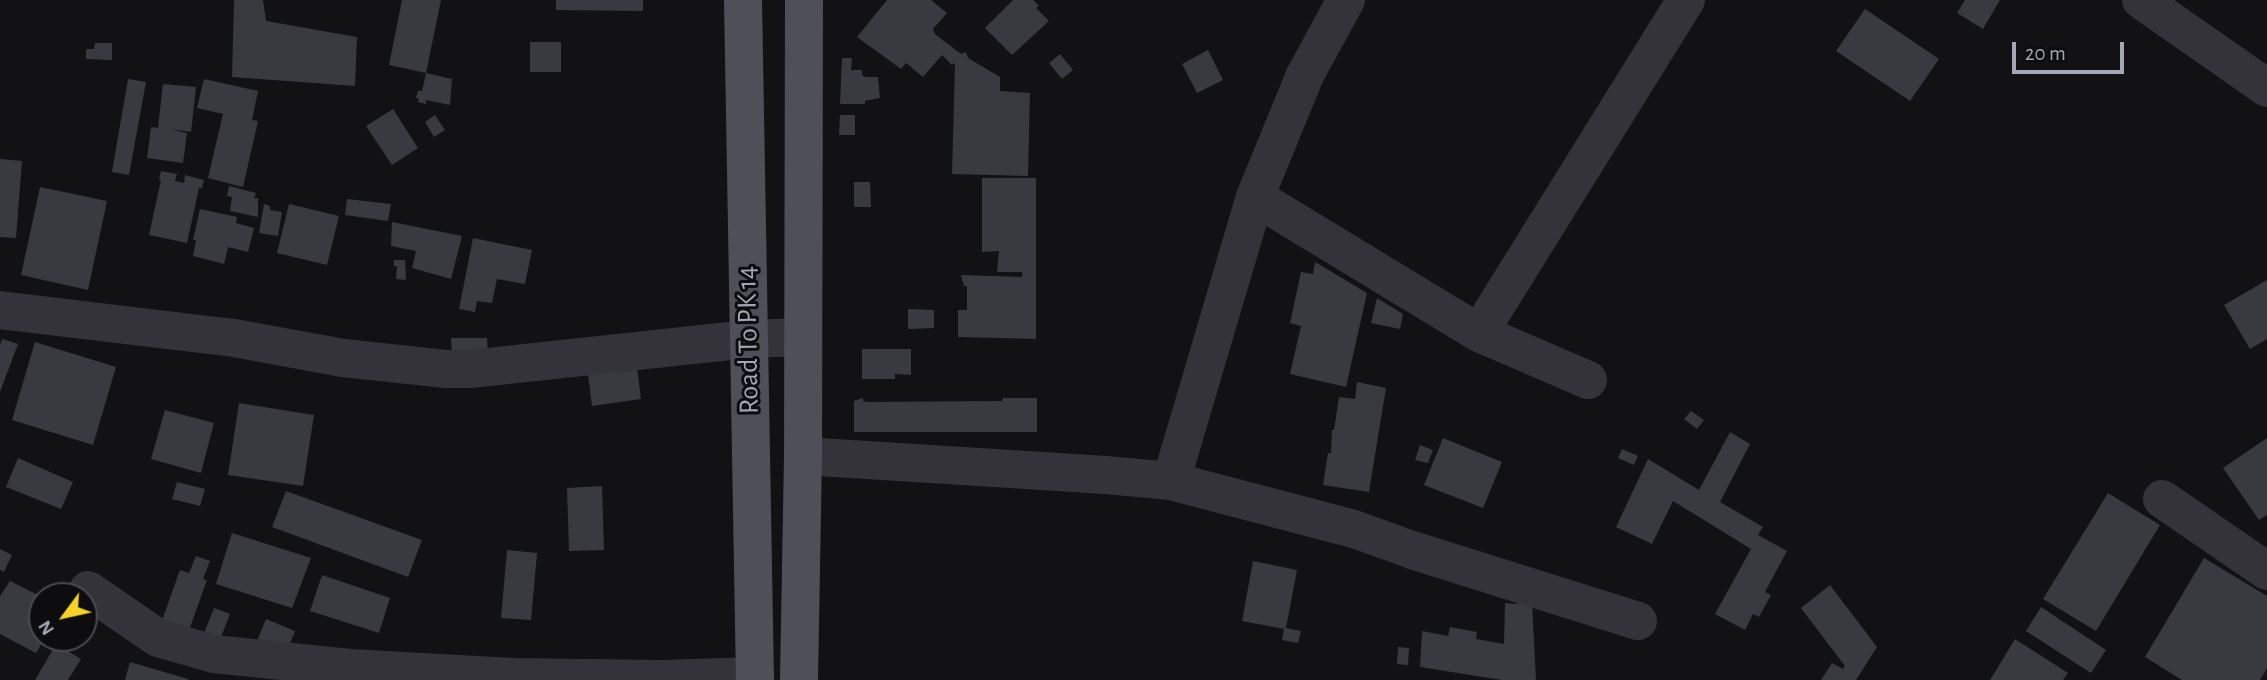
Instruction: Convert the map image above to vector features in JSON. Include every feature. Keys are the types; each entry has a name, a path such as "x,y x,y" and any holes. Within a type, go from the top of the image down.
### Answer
{"main road":[{"name":"Road To PK 14","path":"743,0 755,678"},
{"name":"Road To PK 14","path":"799,680 803,456 804,0"}],"street":[{"path":"1171,481 1255,197 1305,75 1346,0"},
{"path":"1479,333 1686,0"},
{"path":"2141,0 2264,81"},
{"path":"1255,197 1479,333 1588,380"},
{"path":"0,310 234,338 343,358 446,369 470,369 748,339 803,337"},
{"path":"803,456 1171,481 1354,529 1412,550 1638,621"},
{"path":"2162,499 2267,571"},
{"path":"98,597 158,638 214,654 349,668 513,677 755,678"}],"building":[{"path":"234,0 263,0 266,21 357,37 355,86 232,77"},
{"path":"402,0 441,0 426,73 389,65"},
{"path":"556,0 643,0 643,11 556,10"},
{"path":"887,0 931,0 947,13 933,29 935,34 961,54 966,52 968,58 1000,77 1000,91 1030,93 1028,176 952,174 955,63 952,65 942,55 923,77 906,63 901,69 857,37"},
{"path":"1013,0 1033,0 1039,6 1036,8 1049,21 1012,55 985,28"},
{"path":"1965,0 2000,0 1983,29 1957,13"},
{"path":"1865,9 1939,59 1910,101 1836,51"},
{"path":"530,42 561,42 561,72 530,72"},
{"path":"95,43 112,43 112,60 86,59 86,49 94,49"},
{"path":"1208,50 1223,80 1197,93 1182,64"},
{"path":"1060,54 1073,70 1062,79 1049,63"},
{"path":"842,58 852,58 851,70 862,70 862,75 866,77 878,77 880,98 865,101 865,104 840,104"},
{"path":"426,73 452,79 450,105 426,100 426,104 418,102 419,99 416,98 418,91 422,91"},
{"path":"128,79 146,82 129,175 112,172"},
{"path":"204,79 258,91 252,120 258,121 243,187 208,178 223,114 197,108"},
{"path":"163,84 196,87 191,132 170,129 187,133 183,163 147,158 151,127 158,128"},
{"path":"393,109 418,148 392,165 366,126"},
{"path":"435,115 445,130 434,137 425,122"},
{"path":"840,115 855,115 855,135 839,135"},
{"path":"0,159 22,161 16,238 0,237"},
{"path":"161,171 177,174 175,181 184,183 185,175 204,180 202,188 199,188 187,243 149,235"},
{"path":"982,178 1036,178 1036,339 958,337 958,310 967,310 967,286 964,286 961,275 1022,277 1022,272 997,272 999,251 982,252"},
{"path":"854,182 870,182 871,207 854,207"},
{"path":"229,186 256,193 254,198 258,198 258,217 230,211 232,197 227,196"},
{"path":"40,187 107,201 88,290 21,275"},
{"path":"347,199 391,204 388,221 345,215"},
{"path":"264,204 270,206 270,210 282,212 278,236 259,233"},
{"path":"289,204 339,216 327,265 277,253"},
{"path":"200,209 237,217 236,223 254,228 248,252 228,247 224,264 193,256 196,240 193,240"},
{"path":"392,222 462,236 451,279 412,268 416,251 391,246"},
{"path":"473,238 532,250 525,284 497,279 492,303 477,301 475,312 459,309"},
{"path":"394,260 405,260 406,280 396,279 397,266 394,266"},
{"path":"1315,262 1367,293 1346,387 1290,374 1301,326 1290,323 1301,272 1313,274"},
{"path":"2267,280 2267,339 2250,349 2224,305"},
{"path":"1377,298 1403,314 1400,329 1371,323"},
{"path":"908,309 934,310 934,328 908,329"},
{"path":"451,338 487,338 488,357 452,357"},
{"path":"2,339 18,344 0,392 0,345"},
{"path":"35,342 116,367 93,445 12,420"},
{"path":"862,349 911,349 911,375 895,374 895,379 862,379"},
{"path":"636,360 641,399 592,406 587,367"},
{"path":"1357,382 1386,388 1369,492 1323,485 1328,453 1331,453 1332,430 1339,397 1355,399"},
{"path":"863,398 863,401 867,402 1002,401 1003,398 1037,398 1037,432 854,432 854,401"},
{"path":"239,403 314,415 303,486 228,475"},
{"path":"165,410 214,423 201,473 151,459"},
{"path":"1691,411 1704,420 1697,429 1684,419"},
{"path":"1730,432 1750,444 1720,502 1763,527 1758,535 1787,551 1765,592 1771,595 1759,617 1753,614 1745,630 1715,614 1751,549 1673,501 1652,544 1616,527 1648,459 1699,490"},
{"path":"1443,438 1502,462 1483,508 1424,485"},
{"path":"2267,438 2267,515 2259,520 2223,468"},
{"path":"1420,445 1433,450 1428,463 1415,460"},
{"path":"1622,449 1638,456 1634,465 1618,458"},
{"path":"18,458 73,482 61,509 6,487"},
{"path":"177,482 205,489 200,506 172,499"},
{"path":"602,486 604,550 569,551 567,488"},
{"path":"286,491 422,540 408,577 272,527"},
{"path":"2108,493 2160,525 2096,631 2043,599"},
{"path":"232,533 311,558 292,608 216,584"},
{"path":"0,549 12,555 4,572 0,570"},
{"path":"507,550 537,553 531,620 501,618"},
{"path":"196,556 210,561 203,579 207,580 188,633 161,623 180,570 189,573"},
{"path":"2204,558 2267,596 2267,668 2260,680 2182,680 2145,657"},
{"path":"1253,561 1297,570 1286,628 1301,631 1298,643 1282,640 1284,629 1242,621"},
{"path":"322,575 390,598 379,633 310,611"},
{"path":"10,581 28,590 28,649 0,634 0,596"},
{"path":"1830,585 1877,647 1856,680 1821,680 1832,663 1843,669 1845,666 1801,608"},
{"path":"1518,598 1532,603 1536,680 1502,680 1420,667 1422,631 1448,636 1450,627 1477,632 1476,639 1504,644 1505,603 1517,604"},
{"path":"2041,607 2106,650 2091,673 2026,631"},
{"path":"214,608 230,614 219,642 203,636"},
{"path":"266,619 295,631 284,658 255,646"},
{"path":"2015,639 2068,673 2063,680 1990,680"},
{"path":"1398,647 1409,648 1408,665 1397,664"},
{"path":"51,652 69,652 81,659 68,680 35,680"},
{"path":"130,662 188,679 188,680 125,680"}]}
